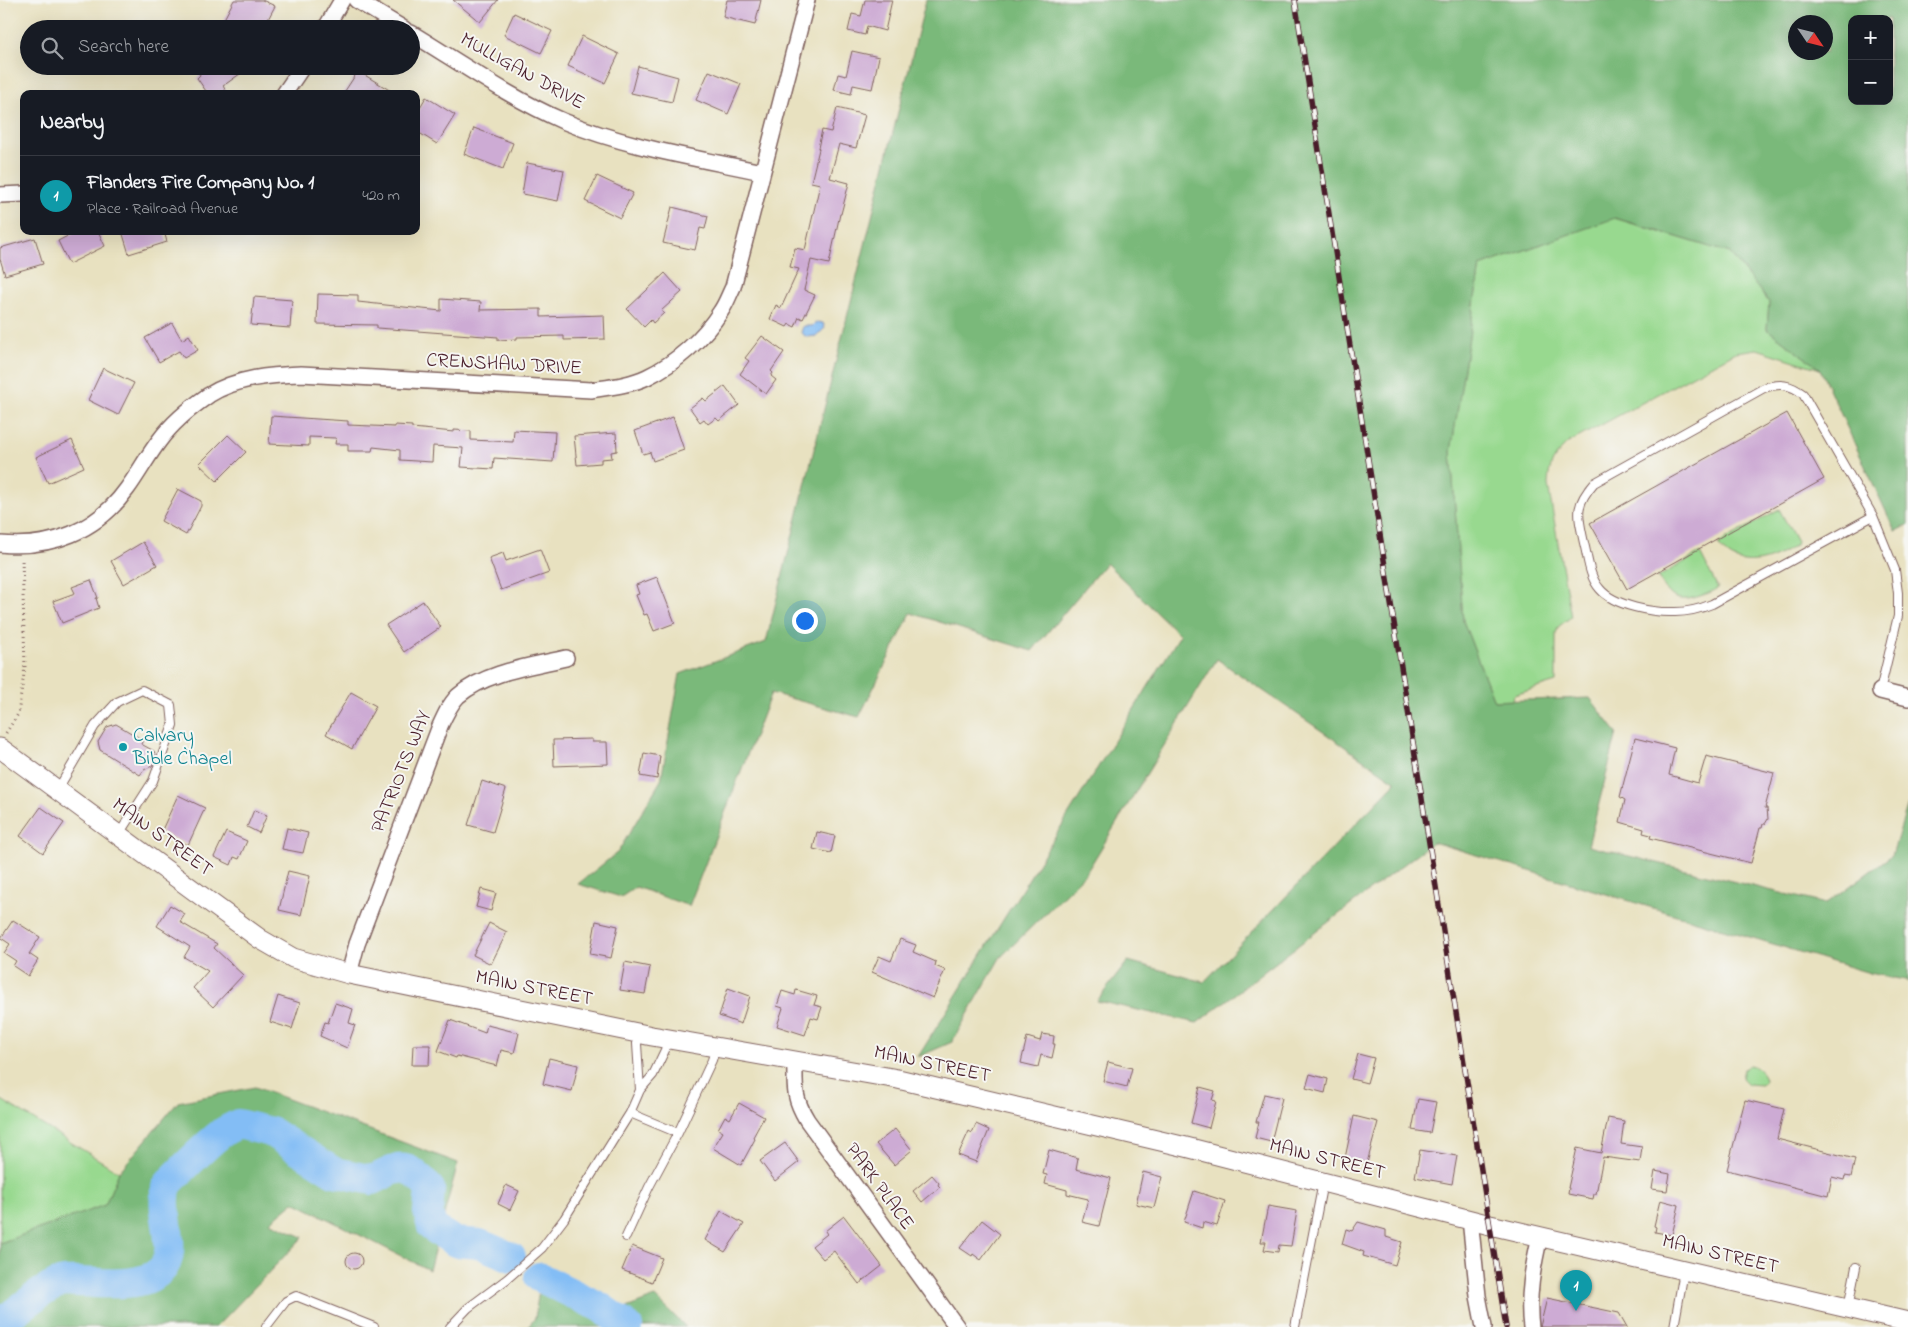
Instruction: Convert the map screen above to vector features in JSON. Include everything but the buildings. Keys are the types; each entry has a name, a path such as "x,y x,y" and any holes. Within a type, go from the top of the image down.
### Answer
{"street":[{"path":"330,20 342,0"},
{"path":"356,0 389,20"},
{"name":"CRENSHAW DRIVE","path":"0,544 21,545 54,540 74,534 90,526 126,490 158,442 173,424 211,394 232,384 253,378 277,374 301,374 591,390 621,386 646,378 670,363 707,330 722,310 733,287 807,0"},
{"name":"MULLIGAN DRIVE","path":"420,38 516,96 563,120 637,145 762,172"},
{"path":"287,90 297,75"},
{"path":"0,195 20,194"},
{"name":"PATRIOTS WAY","path":"349,974 357,944 440,726 451,705 465,691 489,678 566,658"},
{"path":"1880,691 1908,698"},
{"name":"MAIN STREET","path":"2,742 58,789 245,928 283,953 302,961 349,974 639,1033 898,1079 1186,1146 1540,1236 1908,1322"},
{"name":"PARK PLACE","path":"795,1060 795,1094 807,1120 957,1327"},
{"path":"1470,1219 1478,1296 1484,1327"},
{"path":"1531,1327 1529,1309 1535,1258 1540,1236"}],"lane":[{"path":"1873,516 1712,604 1686,612 1670,612 1655,611 1622,603 1605,595 1592,576 1578,507 1594,483 1764,388 1784,384 1795,388 1803,394 1873,516 1895,570 1898,616 1880,691"},
{"path":"58,789 95,726 117,702 142,690 171,706 173,725 153,781 119,834"},
{"path":"639,1033 637,1069 640,1090"},
{"path":"450,1327 468,1308 507,1279 542,1248 564,1220 630,1113 640,1090 653,1075 665,1050 668,1038"},
{"path":"626,1237 649,1187 678,1133 712,1060 716,1047"},
{"path":"630,1113 678,1133"},
{"path":"1295,1327 1322,1182"},
{"path":"1848,1308 1856,1267"},
{"path":"1674,1327 1684,1269"},
{"path":"266,1327 286,1301 296,1296 374,1327"}],"path":[{"path":"2,742 18,714 25,667 21,545"}],"green space":[{"path":"926,0 1908,0 1908,526 1895,531 1820,369 1767,329 1769,302 1730,253 1615,218 1480,266 1451,452 1463,621 1494,701 1590,698 1617,733 1588,846 1826,904 1892,855 1908,804 1908,982 1873,974 1433,842 1197,1023 1097,1001 1128,961 1204,982 1396,782 1217,659 1086,873 1000,958 952,1042 918,1057 1180,635 1106,563 1032,651 911,613 859,717 771,693 689,906 636,887 621,897 578,884 618,852 661,780 680,674 766,642"},
{"path":"1614,218 1730,253 1769,302 1767,329 1820,369 1757,349 1736,352 1568,443 1563,448 1555,457 1549,472 1548,485 1571,617 1558,627 1556,634 1556,682 1514,695 1513,700 1494,701 1463,621 1451,451 1480,266"},
{"path":"1779,509 1797,542 1796,545 1787,551 1766,560 1745,562 1726,554 1718,544"},
{"path":"1700,553 1718,588 1692,598 1679,599 1674,597 1666,590 1658,577"},
{"path":"1749,1065 1760,1070 1763,1075 1765,1080 1761,1085 1748,1084 1742,1078 1744,1069"},
{"path":"255,1087 458,1163 429,1270 294,1202 270,1222 303,1237 216,1327 0,1327 0,1243 105,1205 119,1172 178,1102"},
{"path":"0,1099 119,1172 105,1205 0,1243"},
{"path":"540,1281 608,1315 655,1297 686,1327 528,1327 535,1318"}],"water":[{"path":"817,322 823,323 825,328 817,336 807,337 801,333 803,326 812,326"}],"waterway":[{"path":"0,1324 37,1295 60,1283 133,1282 143,1280 160,1271 166,1263 169,1253 165,1207 167,1186 210,1143 238,1124 271,1132 334,1172 373,1180 398,1169 410,1171 430,1189 428,1212 432,1227 455,1242 480,1244 511,1257"},
{"path":"539,1277 600,1307 628,1327"}],"railway":[{"path":"1295,0 1506,1327"}],"place":[{"name":"Calvary Bible Chapel","path":"123,747"},
{"name":"Flanders Fire Company No. 1","path":"1576,1311"}]}
